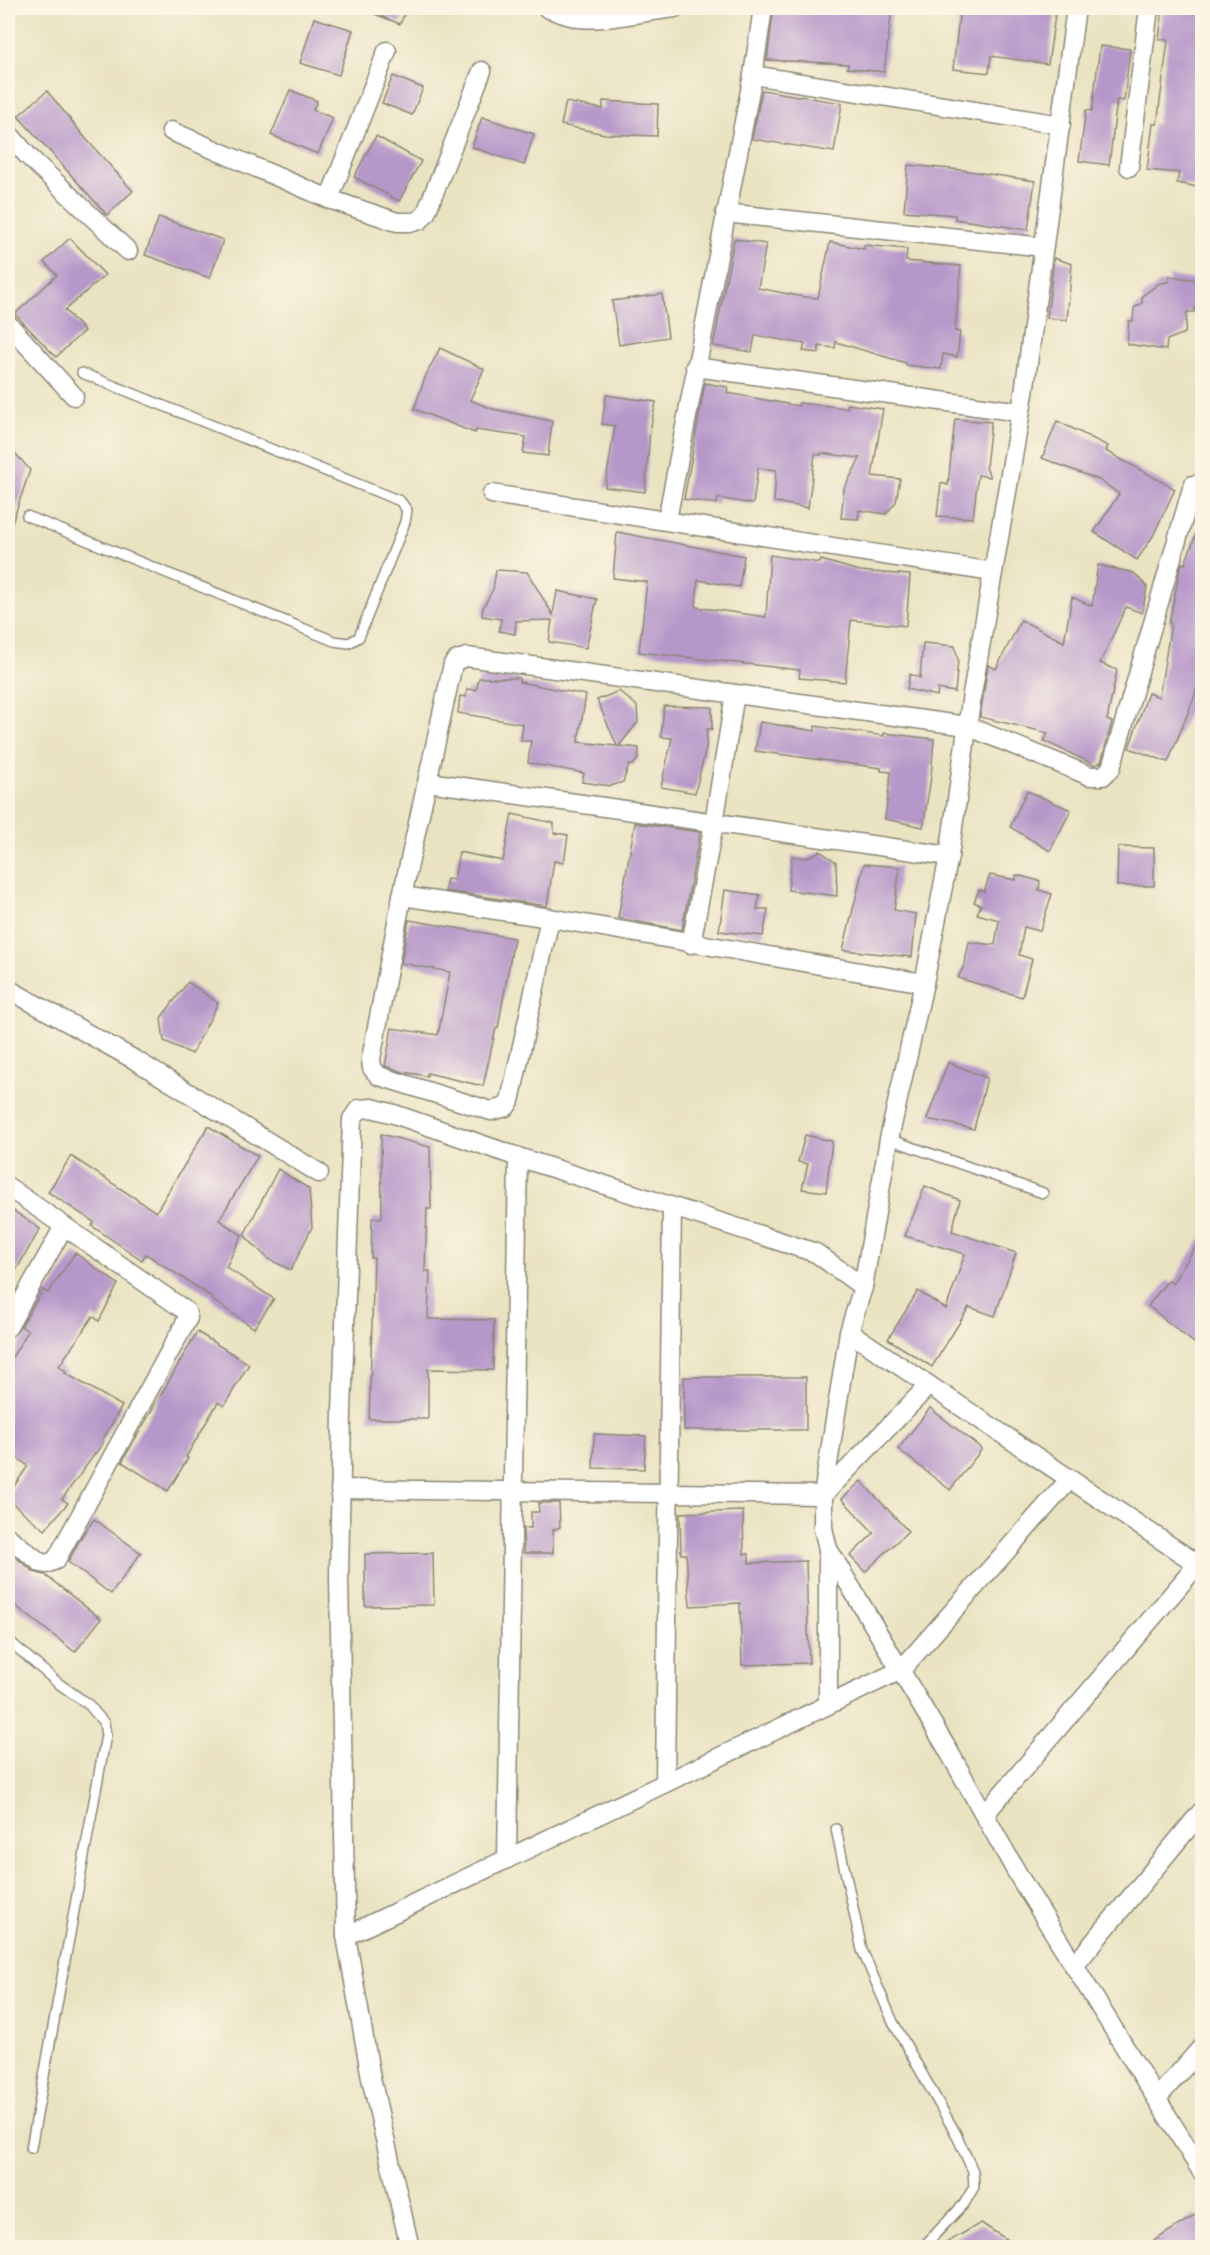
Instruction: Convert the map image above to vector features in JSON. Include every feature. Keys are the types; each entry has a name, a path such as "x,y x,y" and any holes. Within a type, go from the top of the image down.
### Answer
{"street":[{"path":"547,8 581,18 600,18 675,8"},
{"path":"667,520 753,75 763,8"},
{"path":"828,1705 828,1549 823,1528 823,1495 849,1332 862,1287 889,1139 924,983 949,856 967,726 1020,412 1077,8"},
{"path":"1129,167 1149,8"},
{"path":"329,199 387,51"},
{"path":"171,131 329,199 397,222 413,222 426,213 482,71"},
{"path":"753,75 1061,125"},
{"path":"8,133 28,156 128,251"},
{"path":"725,213 1044,247"},
{"path":"8,324 74,396"},
{"path":"695,367 1020,412"},
{"path":"550,918 510,1101 506,1107 491,1111 379,1076 372,1068 371,1059 402,896 453,664 463,658 967,726 1097,777 1108,774 1112,768 1193,485"},
{"path":"492,494 993,572"},
{"path":"691,944 735,694"},
{"path":"428,783 949,856"},
{"path":"402,896 550,918 924,983"},
{"path":"8,989 135,1060 319,1173"},
{"path":"410,2247 371,2078 346,1936 339,1578 352,1119 359,1108 372,1108 816,1253 862,1287"},
{"path":"507,1859 518,1157"},
{"path":"8,1186 186,1311 188,1318 56,1560 46,1564 41,1563 8,1537"},
{"path":"664,1783 672,1207"},
{"path":"8,1327 64,1226"},
{"path":"849,1332 1200,1565 984,1815"},
{"path":"340,1489 823,1495 929,1385"},
{"path":"346,1936 901,1670 1070,1479"},
{"path":"828,1549 901,1670 1020,1878 1203,2172"},
{"path":"1074,1966 1203,1811"},
{"path":"1157,2098 1203,2047"}],"lane":[{"path":"27,516 334,641 349,642 359,637 405,522 407,510 400,501 82,373"},
{"path":"889,1139 1043,1193"},
{"path":"8,1640 58,1683 89,1705 104,1723 106,1735 31,2148"},
{"path":"836,1829 862,1950 893,2022 956,2134 973,2171 974,2187 964,2204 922,2247"}],"building":[{"path":"360,8 407,8 400,24"},
{"path":"774,8 854,10 855,8 892,8 884,72 847,68 848,64 767,60"},
{"path":"960,8 1056,8 1048,64 991,56 989,73 953,69"},
{"path":"1163,8 1203,8 1203,188 1177,183 1179,173 1147,170 1153,124 1157,124 1168,40 1159,39"},
{"path":"314,18 353,30 339,75 300,63"},
{"path":"1100,46 1130,49 1124,101 1117,100 1109,165 1079,161 1086,110 1092,111"},
{"path":"393,76 423,88 412,115 382,103"},
{"path":"290,90 317,101 313,110 333,118 318,154 271,135"},
{"path":"762,90 842,103 834,152 752,139"},
{"path":"47,91 133,191 107,215 18,116"},
{"path":"603,101 658,104 657,136 605,134 561,125 566,102 603,109"},
{"path":"482,117 534,134 524,165 472,147"},
{"path":"376,136 421,161 399,201 354,177"},
{"path":"908,165 1035,181 1028,230 955,219 955,215 904,211"},
{"path":"159,217 223,240 210,278 145,255"},
{"path":"70,238 105,275 65,310 84,331 56,357 15,314 57,275 44,262"},
{"path":"734,239 766,244 758,288 804,297 818,298 830,242 864,249 864,245 907,249 906,261 961,266 955,331 960,332 957,357 943,354 941,369 906,365 906,363 836,342 835,348 819,346 819,353 803,351 805,344 755,335 752,352 713,346"},
{"path":"1054,258 1072,264 1067,320 1047,318"},
{"path":"1169,276 1203,281 1203,307 1196,306 1194,312 1187,312 1185,333 1167,340 1166,350 1127,344 1129,321 1133,321 1134,308 1142,303 1142,296 1160,283 1169,282"},
{"path":"662,294 668,337 619,345 612,301"},
{"path":"440,348 484,369 470,400 493,409 552,421 548,456 523,453 526,437 476,430 475,433 414,409 426,375"},
{"path":"705,383 728,387 727,393 798,406 799,403 847,408 848,404 883,409 872,476 900,479 896,502 886,514 859,510 858,519 841,518 844,489 860,458 821,453 821,455 815,454 808,508 774,502 776,470 758,468 753,504 718,498 717,504 684,499"},
{"path":"606,395 656,402 650,430 645,492 605,487 615,426 602,424"},
{"path":"955,419 991,422 986,467 990,477 978,475 973,518 937,516 941,483 948,485"},
{"path":"1057,421 1108,446 1106,451 1175,489 1153,536 1137,560 1094,532 1119,494 1099,480 1042,458"},
{"path":"8,445 30,470 10,529 8,528"},
{"path":"1201,520 1203,520 1203,662 1194,698 1168,762 1129,748 1148,693 1159,697 1171,624 1169,623 1180,569 1182,563 1185,564"},
{"path":"617,532 744,556 739,587 698,580 696,607 766,617 770,555 820,563 821,560 860,571 910,575 906,626 851,620 845,682 799,678 800,670 639,652 647,582 613,578"},
{"path":"1098,565 1134,573 1147,587 1142,613 1126,607 1100,663 1117,670 1107,720 1112,722 1101,762 1095,765 1044,741 1048,733 980,717 988,665 996,669 1021,620 1064,642 1072,597 1092,606"},
{"path":"496,570 527,572 553,615 557,591 597,599 586,648 549,642 552,620 516,621 515,634 499,631 501,619 482,616 483,608 493,589"},
{"path":"923,643 955,646 958,660 955,692 938,689 937,696 907,689 910,674 920,678"},
{"path":"479,678 519,678 519,682 586,695 578,742 617,746 597,700 619,691 637,706 638,722 619,746 639,748 638,759 633,765 629,765 623,782 611,786 582,782 584,773 528,763 531,741 521,741 523,724 458,713 460,696 466,697 467,689 476,690"},
{"path":"664,706 712,707 712,729 707,729 706,748 695,793 661,787 672,738 661,737"},
{"path":"760,722 815,731 815,726 884,736 884,733 934,739 923,827 885,819 891,772 881,771 881,768 755,751"},
{"path":"1027,791 1071,810 1050,851 1010,827"},
{"path":"512,814 554,823 554,833 568,835 564,863 554,861 547,906 445,891 447,879 454,880 459,852 503,861"},
{"path":"635,823 700,832 682,930 618,918"},
{"path":"1118,847 1154,848 1154,886 1117,886"},
{"path":"820,851 836,862 837,896 788,890 792,856 806,858"},
{"path":"864,864 900,867 894,910 916,914 912,957 843,950"},
{"path":"990,875 1016,880 1016,875 1040,881 1039,890 1052,894 1040,931 1024,927 1019,955 1032,959 1022,997 958,978 965,963 969,942 995,945 999,920 977,914 981,905 974,902 979,890 984,892"},
{"path":"725,890 760,895 757,909 768,909 763,936 719,931"},
{"path":"409,920 514,938 498,1028 496,1028 483,1086 427,1073 427,1076 403,1072 385,1066 392,1028 438,1035 450,972 401,963"},
{"path":"188,982 218,1003 192,1054 164,1041 161,1018"},
{"path":"948,1062 987,1078 974,1129 927,1119"},
{"path":"208,1126 258,1156 219,1220 242,1235 226,1267 274,1299 254,1328 211,1299 212,1297 146,1254 142,1260 92,1226 94,1222 48,1192 71,1156 156,1212"},
{"path":"381,1134 430,1147 431,1209 427,1209 425,1271 430,1271 428,1319 494,1320 493,1370 428,1369 428,1419 369,1419 374,1258 371,1258 372,1218 382,1218"},
{"path":"805,1135 832,1141 826,1192 802,1189 808,1164 798,1162"},
{"path":"278,1169 309,1189 312,1227 291,1270 268,1259 244,1235"},
{"path":"925,1186 960,1200 952,1231 1016,1253 995,1316 969,1307 932,1367 888,1339 918,1291 946,1309 965,1254 905,1236"},
{"path":"8,1207 40,1229 8,1284"},
{"path":"1203,1235 1203,1333 1194,1343 1148,1306 1168,1280 1172,1284"},
{"path":"75,1253 118,1284 99,1321 93,1316 59,1366 66,1371 65,1373 122,1406 102,1441 103,1443 62,1499 68,1503 45,1530 8,1500 8,1495 28,1466 8,1451 8,1364 28,1331 21,1326 43,1290 48,1293"},
{"path":"197,1332 249,1364 224,1406 218,1402 168,1491 122,1462"},
{"path":"684,1377 806,1377 806,1430 684,1430"},
{"path":"930,1408 982,1449 950,1490 898,1449"},
{"path":"594,1434 646,1436 644,1469 593,1468"},
{"path":"861,1481 908,1531 865,1572 850,1556 874,1533 842,1499"},
{"path":"538,1503 559,1503 560,1527 553,1530 553,1553 524,1553 523,1528 531,1528 531,1512 539,1512"},
{"path":"743,1511 744,1554 749,1554 749,1563 806,1561 809,1663 742,1665 740,1603 690,1606 686,1554 681,1554 680,1513"},
{"path":"94,1519 141,1553 111,1594 68,1562"},
{"path":"8,1551 34,1572 45,1575 101,1619 75,1652 8,1600"},
{"path":"433,1553 434,1605 365,1606 365,1554"},
{"path":"1195,2215 1203,2226 1203,2247 1144,2247"},
{"path":"981,2223 1018,2247 939,2247"}]}
